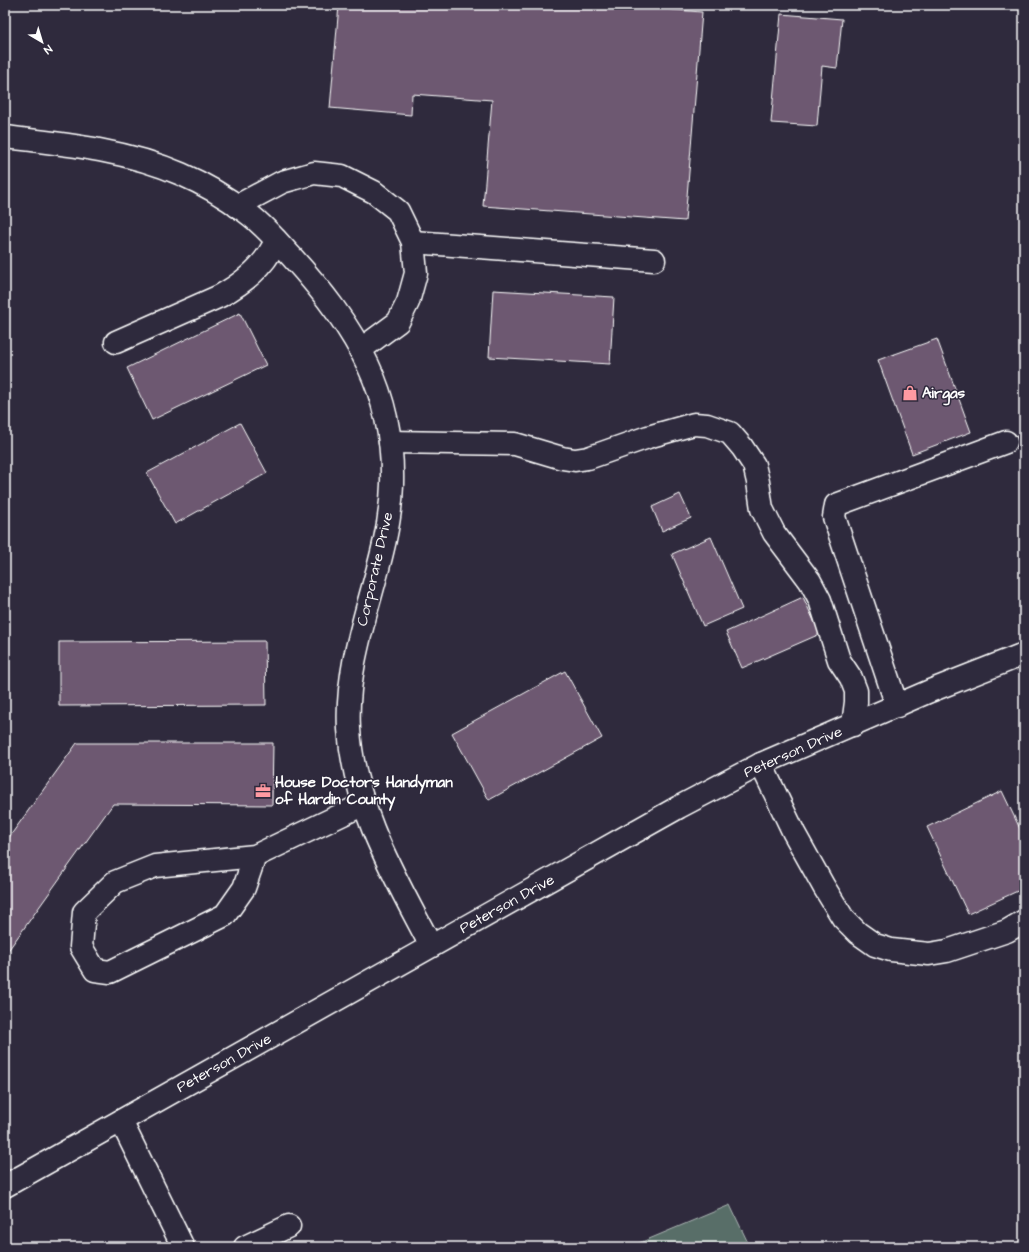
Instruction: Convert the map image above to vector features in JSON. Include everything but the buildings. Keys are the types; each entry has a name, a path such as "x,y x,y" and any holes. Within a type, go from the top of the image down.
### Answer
{"street":[{"name":"Corporate Drive","path":"5,137 100,150 141,160 180,174 216,192 248,213 303,269 328,300 350,332 368,365 382,402 390,442 392,484 387,526 378,567 356,649 350,690 349,729 354,765 370,824 390,868 431,946"},
{"path":"237,206 282,182 314,173 342,176 374,192 398,211 414,242 416,273 408,302 398,322 360,350"},
{"path":"116,342 220,296 232,289 252,274 268,257 276,240"},
{"path":"414,242 654,260"},
{"path":"390,442 515,444 562,458 574,460 588,458 648,437 694,424 707,425 730,433 742,446 754,465 762,509 774,533 810,581 820,600 839,660 851,678 856,691 853,725"},
{"path":"897,706 834,517 836,505 1006,442"},
{"name":"Peterson Drive","path":"5,1186 672,811 761,764 1024,654"},
{"path":"761,764 794,833 842,918 858,933 875,945 891,950 929,954 947,951 1007,931 1024,921"},
{"path":"255,856 244,888 225,915 110,972 95,970 82,947 84,912 115,882 154,866 255,856 364,804"},
{"path":"121,1121 183,1247"},
{"path":"245,1247 289,1226"}],"green space":[{"path":"730,1205 750,1247 630,1247"}],"place":[{"name":"Airgas","path":"910,393"},
{"name":"House Doctors Handyman of Hardin County","path":"263,791"}]}
